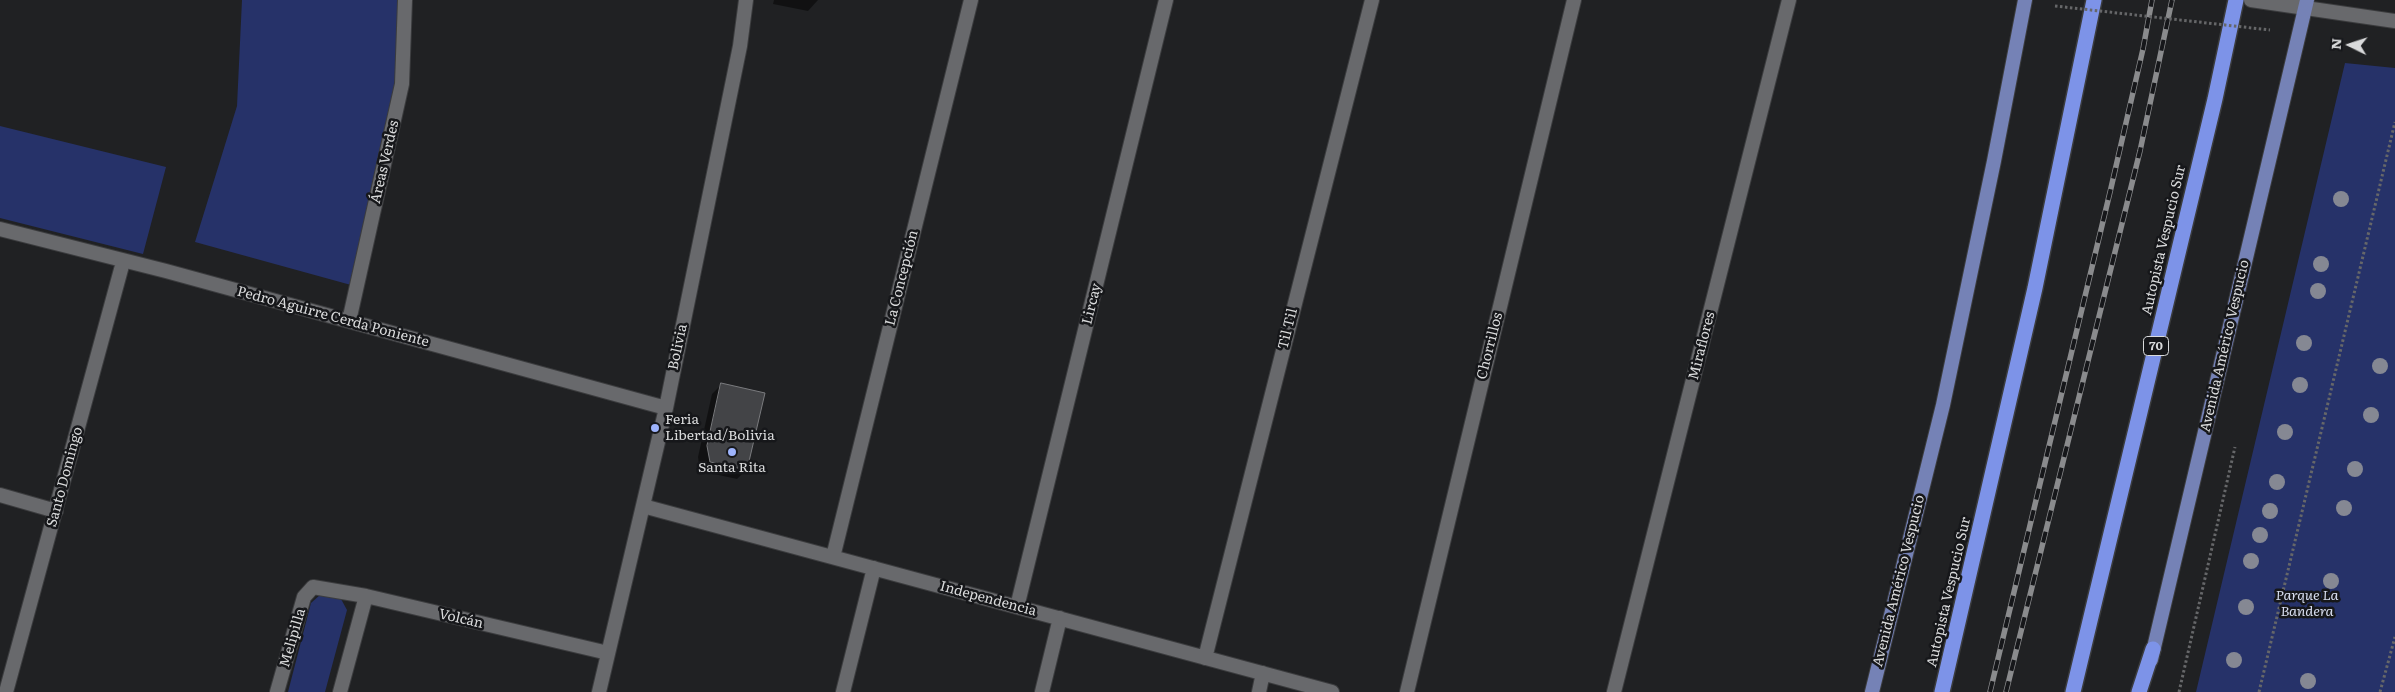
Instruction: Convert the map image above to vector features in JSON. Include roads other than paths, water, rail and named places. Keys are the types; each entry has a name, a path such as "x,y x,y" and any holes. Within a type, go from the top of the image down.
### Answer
{"highway":[{"name":"Autopista Vespucio Sur","path":"1942,692 2035,288 2094,0"},
{"name":"Autopista Vespucio Sur","path":"2073,692 2215,98 2236,0"},
{"path":"2139,692 2153,648"}],"main road":[{"name":"Avenida Américo Vespucio","path":"1872,692 1945,395 1989,188 2025,0"},
{"name":"Avenida Américo Vespucio","path":"2143,692 2306,4"}],"street":[{"name":"Áreas Verdes","path":"349,321 402,84 405,0"},
{"name":"Bolivia","path":"599,692 666,408 740,46 746,0"},
{"name":"La Concepción","path":"833,557 971,0"},
{"name":"Lircay","path":"1017,607 1166,0"},
{"name":"Til Til","path":"1205,658 1372,0"},
{"name":"Chorrillos","path":"1406,692 1574,0"},
{"name":"Miraflores","path":"1614,692 1788,0"},
{"path":"2251,0 2306,4 2395,21"},
{"name":"Pedro Aguirre Cerda Poniente","path":"0,229 123,262 166,271 666,408"},
{"name":"Santo Domingo","path":"6,692 123,262"},
{"path":"0,495 56,511"},
{"name":"Independencia","path":"643,506 1332,692"},
{"path":"843,692 874,568"},
{"name":"Volcán","path":"313,587 366,596 608,653"},
{"name":"Melipilla","path":"278,692 304,597 313,587"},
{"path":"340,692 366,596"},
{"path":"1042,692 1060,618"},
{"path":"1258,692 1263,673"}],"railway":[{"path":"1990,692 2111,188 2143,49 2152,0"},
{"path":"2006,692 2140,151 2172,0"}],"place":[{"name":"Feria Libertad/Bolivia","path":"655,428"},
{"name":"Santa Rita","path":"732,452"}],"park label":[{"name":"Parque La Bandera","path":"2307,604"}]}
